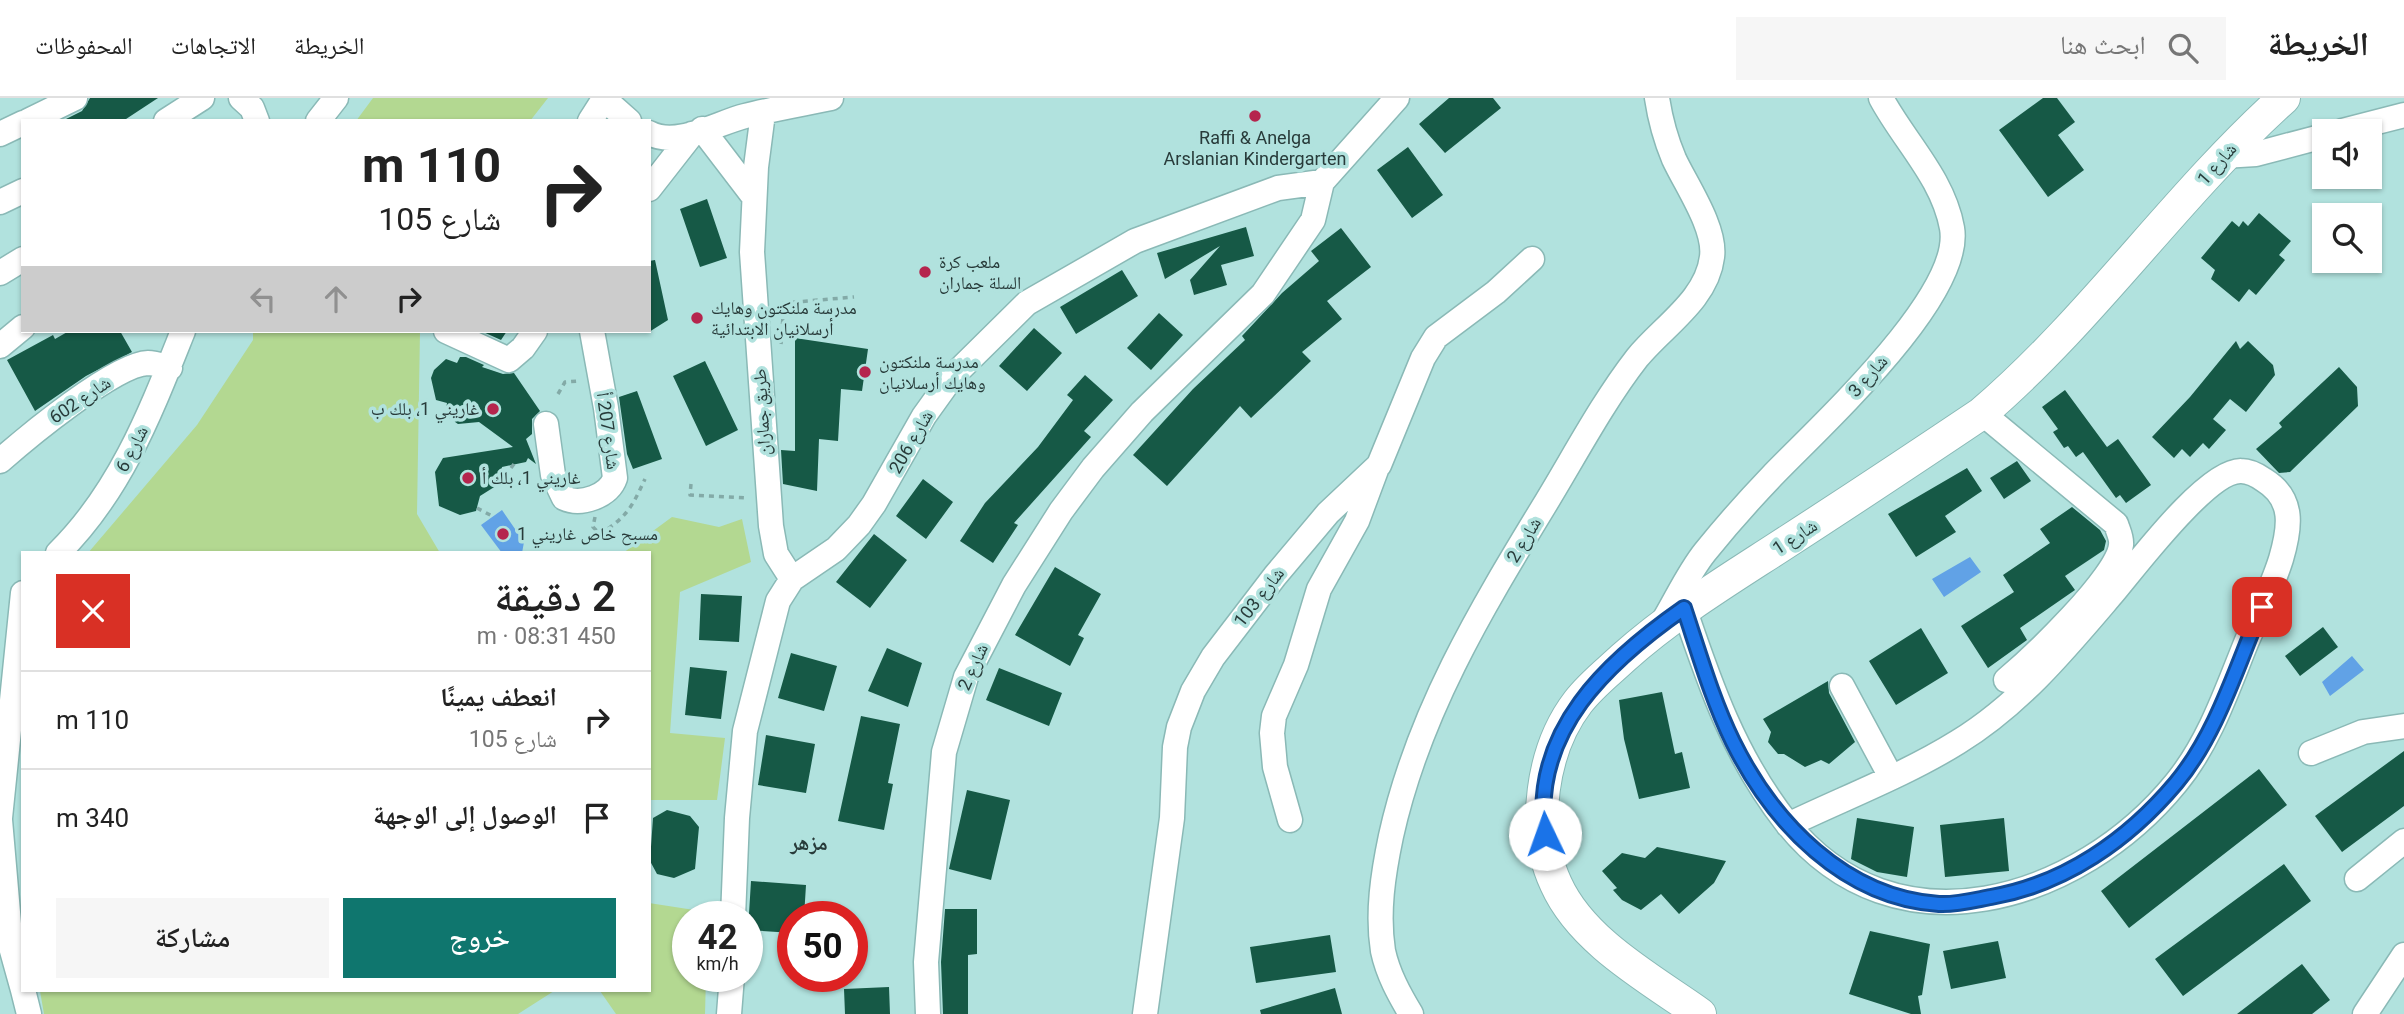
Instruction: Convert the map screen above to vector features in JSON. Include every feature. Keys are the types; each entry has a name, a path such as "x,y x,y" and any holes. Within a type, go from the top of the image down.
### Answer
{"main road":[{"name":"شارع 1","path":"1700,1014 1621,957 1570,908 1555,883 1542,816 1544,783 1550,760 1568,717 1590,687 1673,616 1982,413 2022,379 2223,156 2284,98"}],"street":[{"path":"32,119 75,98"},
{"path":"169,119 202,98"},
{"path":"241,98 252,108 256,119"},
{"path":"320,119 336,98"},
{"path":"651,134 662,138 697,132 763,113 831,98"},
{"path":"1322,182 1397,98"},
{"name":"شارع 2","path":"1411,1014 1387,965 1380,907 1384,866 1398,804 1421,732 1455,657 1588,436 1637,358 1681,312 1709,269 1713,255 1699,208 1673,158 1657,98"},
{"name":"شارع 3","path":"1673,616 1703,555 1890,352 1936,290 1947,264 1952,229 1946,209 1920,158 1881,98"},
{"path":"591,119 603,99 627,119"},
{"name":"طريق جماران","path":"763,113 754,197 752,252 768,498 776,554 792,579"},
{"path":"2382,121 2404,115"},
{"path":"0,134 21,124"},
{"path":"651,187 697,132"},
{"path":"697,132 754,197"},
{"path":"2223,156 2256,154 2312,139"},
{"name":"شارع 206","path":"734,901 737,818 745,731 778,601 792,579 836,549 859,525 895,470 924,416 952,377 1027,303 1135,241 1278,188 1322,182"},
{"name":"شارع 2","path":"929,1014 926,962 944,751 966,677 1014,586 1069,500 1142,412 1263,294 1313,220 1322,182"},
{"path":"0,202 21,192"},
{"name":"شارع 103","path":"1145,1014 1172,818 1175,747 1185,709 1213,656 1275,576 1335,506 1379,465 1429,345 1442,330 1496,292 1532,258"},
{"path":"0,273 21,260"},
{"path":"0,346 21,329"},
{"name":"شارع 6","path":"60,551 73,538 113,484 140,435 170,368 179,333"},
{"path":"450,333 509,360 523,348 534,333"},
{"name":"شارع 207 أ","path":"546,424 553,475 561,494 574,501 601,493 615,478 592,333"},
{"name":"شارع 602","path":"0,461 31,434 123,372 148,363 170,368"},
{"path":"1982,413 2116,524 2121,547 2114,562 2072,616 2006,680"},
{"path":"1290,820 1275,767 1272,733 1274,716 1296,666 1319,589 1357,521 1379,465"},
{"path":"1673,616 1734,744 1788,825 1856,881 1883,893 1940,904 2015,893 2042,885 2112,845 2178,782 2215,719 2276,576 2289,534 2290,515 2273,485 2254,474 2239,470 2222,476 2207,487 2046,671 2011,703 1957,743 1788,825"},
{"path":"21,613 0,819 6,949 21,985"},
{"path":"1842,686 1891,777"},
{"path":"2311,753 2363,732 2404,726"},
{"path":"2357,879 2404,841"},
{"path":"2365,1014 2404,955"},
{"path":"24,992 29,1014"},
{"path":"729,1014 731,992"}],"path":[{"path":"784,303 854,297"},
{"path":"558,394 565,382 572,380 581,381 592,389 602,388"},
{"path":"499,484 514,464"},
{"path":"691,484 690,495 698,497 768,498"},
{"path":"477,508 494,517"}],"green space":[{"path":"373,98 548,98 532,119 357,119"},
{"path":"253,333 420,333 417,514 439,551 90,551 197,425 253,340"},
{"path":"672,517 719,527 742,519 751,562 680,592 670,733 725,738 717,800 651,800 651,551 626,551"},
{"path":"651,903 672,907 672,992 706,992 705,1014 616,1014 601,992 651,992"},
{"path":"40,992 552,992 518,1014 44,1014"}],"water":[{"name":"مسبح خاص غاريني 1","path":"502,510 524,542 522,551 500,551 481,525"},
{"path":"1970,557 1981,572 1944,597 1932,579"},
{"path":"2352,656 2364,670 2330,696 2322,682"}],"building":[{"path":"90,98 158,98 126,119 66,119 82,111"},
{"path":"1449,98 1493,98 1501,108 1445,153 1419,124"},
{"path":"2043,98 2057,98 2075,122 2058,135 2084,170 2048,197 1999,130"},
{"path":"1408,147 1443,195 1412,218 1377,170"},
{"path":"707,199 727,258 700,267 680,209"},
{"path":"2259,213 2291,241 2279,255 2285,260 2256,295 2249,289 2239,302 2211,279 2215,270 2201,258 2232,221 2239,227 2243,221 2248,226"},
{"path":"1246,227 1254,256 1221,265 1227,285 1194,295 1190,280 1220,246 1165,279 1157,253"},
{"path":"1341,228 1371,267 1327,301 1342,319 1302,352 1311,361 1251,418 1240,406 1167,486 1133,455 1193,389 1245,340 1242,336 1282,293 1319,261 1311,251"},
{"path":"655,260 668,320 651,331 651,261"},
{"path":"1122,270 1138,296 1076,334 1060,307"},
{"path":"1159,313 1183,335 1151,370 1127,348"},
{"path":"1034,328 1062,353 1027,391 999,366"},
{"path":"66,333 121,333 132,352 86,376 35,411 7,360 53,335 55,339"},
{"path":"485,333 506,333 501,340"},
{"path":"795,338 868,349 862,391 841,389 838,441 819,439 817,491 783,484 781,450 795,451"},
{"path":"2236,341 2240,349 2248,341 2273,365 2275,375 2246,412 2230,399 2213,419 2226,430 2209,449 2203,443 2190,457 2182,449 2174,458 2152,437 2190,397"},
{"name":"غاريني 1، بلك ب","path":"460,357 466,357 484,365 482,367 503,374 514,373 540,411 532,419 532,434 526,439 536,464 528,458 526,462 502,467 499,484 480,496 476,511 460,515 439,506 435,472 443,458 513,447 479,422 458,424 445,415 447,403 436,400 431,378 434,370 446,359 457,363"},
{"path":"705,361 738,430 706,446 673,376"},
{"path":"2339,367 2357,387 2358,406 2290,472 2279,473 2256,449 2282,427 2279,423"},
{"path":"1085,375 1113,400 1084,431 1091,437 1014,523 1018,525 993,563 960,541 985,503 1038,447 1073,400 1067,395"},
{"path":"2065,390 2107,447 2118,439 2151,485 2126,503 2120,495 2116,498 2083,452 2076,457 2068,446 2064,448 2053,432 2058,429 2042,407"},
{"path":"637,391 662,459 633,469 627,454 619,397"},
{"path":"2017,461 2031,481 2004,499 1990,478"},
{"path":"1967,468 1982,491 1945,516 1956,532 1916,557 1888,514"},
{"path":"923,479 953,502 926,539 896,516"},
{"path":"2072,507 2100,530 2106,541 2104,550 2065,576 2075,590 2020,628 2027,640 1988,668 1961,626 2014,592 2003,575 2050,543 2040,529"},
{"path":"874,534 907,560 870,608 836,582"},
{"path":"1055,567 1101,594 1078,635 1084,638 1070,666 1015,635"},
{"path":"701,594 742,596 739,642 699,640"},
{"path":"2323,627 2338,647 2300,676 2285,656"},
{"path":"1921,628 1948,673 1896,705 1869,661"},
{"path":"887,648 922,663 908,707 868,691"},
{"path":"791,653 837,666 824,711 778,698"},
{"path":"690,667 727,671 721,719 685,715"},
{"path":"999,668 1062,693 1049,726 986,700"},
{"path":"1828,681 1829,693 1855,742 1829,764 1821,760 1805,767 1784,754 1778,754 1768,742 1771,732 1763,719"},
{"path":"1662,692 1675,754 1682,752 1690,788 1639,799 1624,739 1619,700"},
{"path":"861,716 900,724 888,783 893,784 884,830 838,821"},
{"path":"766,735 815,744 806,793 758,785"},
{"path":"2404,751 2404,806 2342,852 2315,816"},
{"path":"2259,769 2287,805 2129,928 2101,891"},
{"path":"967,790 1010,800 991,880 949,869"},
{"path":"667,810 690,816 699,827 695,869 674,878 657,874 651,863 653,818"},
{"path":"1857,818 1914,827 1907,877 1877,872 1851,859"},
{"path":"2004,818 2009,871 1945,877 1940,825"},
{"path":"1657,847 1726,861 1714,883 1679,914 1661,894 1641,910 1622,900 1613,890 1617,888 1602,871 1622,853 1645,858"},
{"path":"2284,864 2311,901 2183,996 2155,959"},
{"path":"751,881 806,885 805,901 777,901 777,932 763,931 763,901 750,901"},
{"path":"945,909 977,909 977,954 968,955 968,1014 943,1014 941,962"},
{"path":"1870,931 1930,944 1922,995 1918,996 1921,1014 1911,1014 1849,994"},
{"path":"1330,935 1336,972 1256,983 1250,947"},
{"path":"1998,941 2006,978 1951,989 1943,951"},
{"path":"2302,964 2330,1000 2312,1014 2237,1014"},
{"path":"889,987 890,1014 845,1014 844,992 868,992 868,988"},
{"path":"1335,988 1342,1014 1261,1014 1260,1010"}],"place":[{"name":"Raffi & Anelga Arslanian Kindergarten","path":"1255,116"},
{"name":"ملعب كرة السلة جماران","path":"925,272"},
{"name":"مدرسة ملنكتون وهايك أرسلانيان الابتدائية","path":"697,318"},
{"name":"مدرسة ملنكتون وهايك أرسلانيان","path":"865,372"},
{"name":"غاريني 1، بلك ب","path":"493,409"},
{"name":"غاريني 1، بلك أ","path":"468,478"},
{"name":"مسبح خاص غاريني 1","path":"503,534"}],"district":[{"name":"مزهر","path":"809,843"}],"route":[{"path":"1545,834 1542,816 1544,783 1558,736 1568,717 1590,687 1662,623 1684,608 1712,693 1734,744 1788,825 1833,865 1856,881 1883,893 1940,904 2015,893 2042,885 2112,845 2178,782 2215,719 2262,607"}]}
